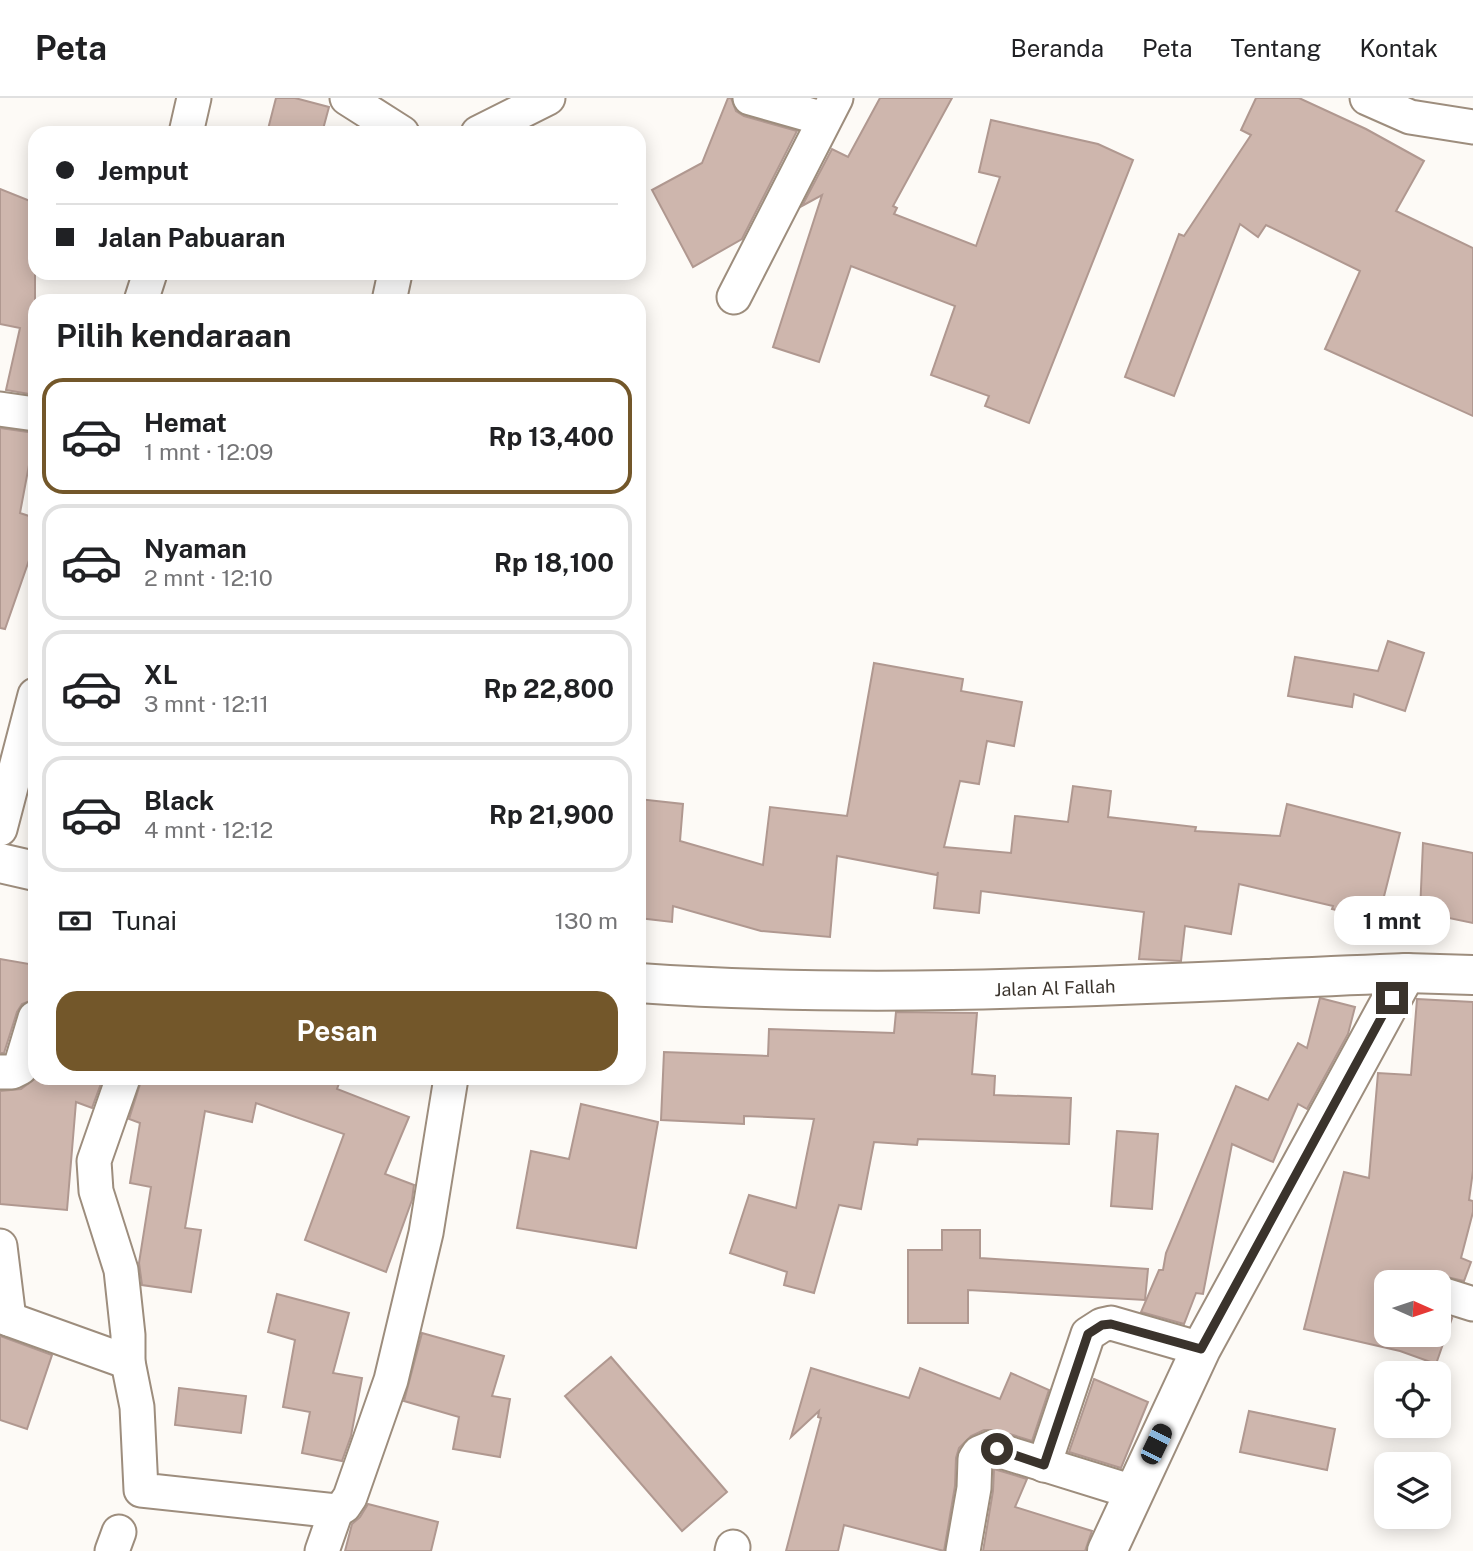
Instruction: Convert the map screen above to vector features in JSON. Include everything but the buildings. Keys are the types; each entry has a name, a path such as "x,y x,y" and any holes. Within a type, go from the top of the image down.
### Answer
{"street":[{"path":"188,126 194,98"},
{"path":"347,98 391,126"},
{"path":"492,126 548,98"},
{"path":"734,296 830,108 750,98"},
{"path":"1367,98 1410,117 1473,127"},
{"path":"0,409 28,413"},
{"path":"0,829 28,722"},
{"path":"0,863 28,869"},
{"path":"1107,1551 1201,1349 1406,973"},
{"name":"Jalan Al Fallah","path":"646,983 725,989 910,990 1406,973 1473,975"},
{"path":"0,1072 12,1072 20,1068 28,1041"},
{"path":"121,1085 94,1161 94,1175 96,1191 121,1270 128,1362 137,1408 141,1490 336,1511 344,1506 350,1497 391,1380 426,1233 450,1085"},
{"path":"0,1246 4,1318 128,1362"},
{"path":"1451,1297 1473,1304"},
{"path":"1044,1465 1088,1334 1102,1325 1111,1324 1201,1349"},
{"path":"963,1551 974,1488 975,1459 979,1453 991,1448 1133,1492"},
{"path":"322,1551 336,1511"}],"route":[{"path":"997,1449 1044,1465 1088,1334 1102,1325 1117,1324 1201,1349 1392,998"}]}
